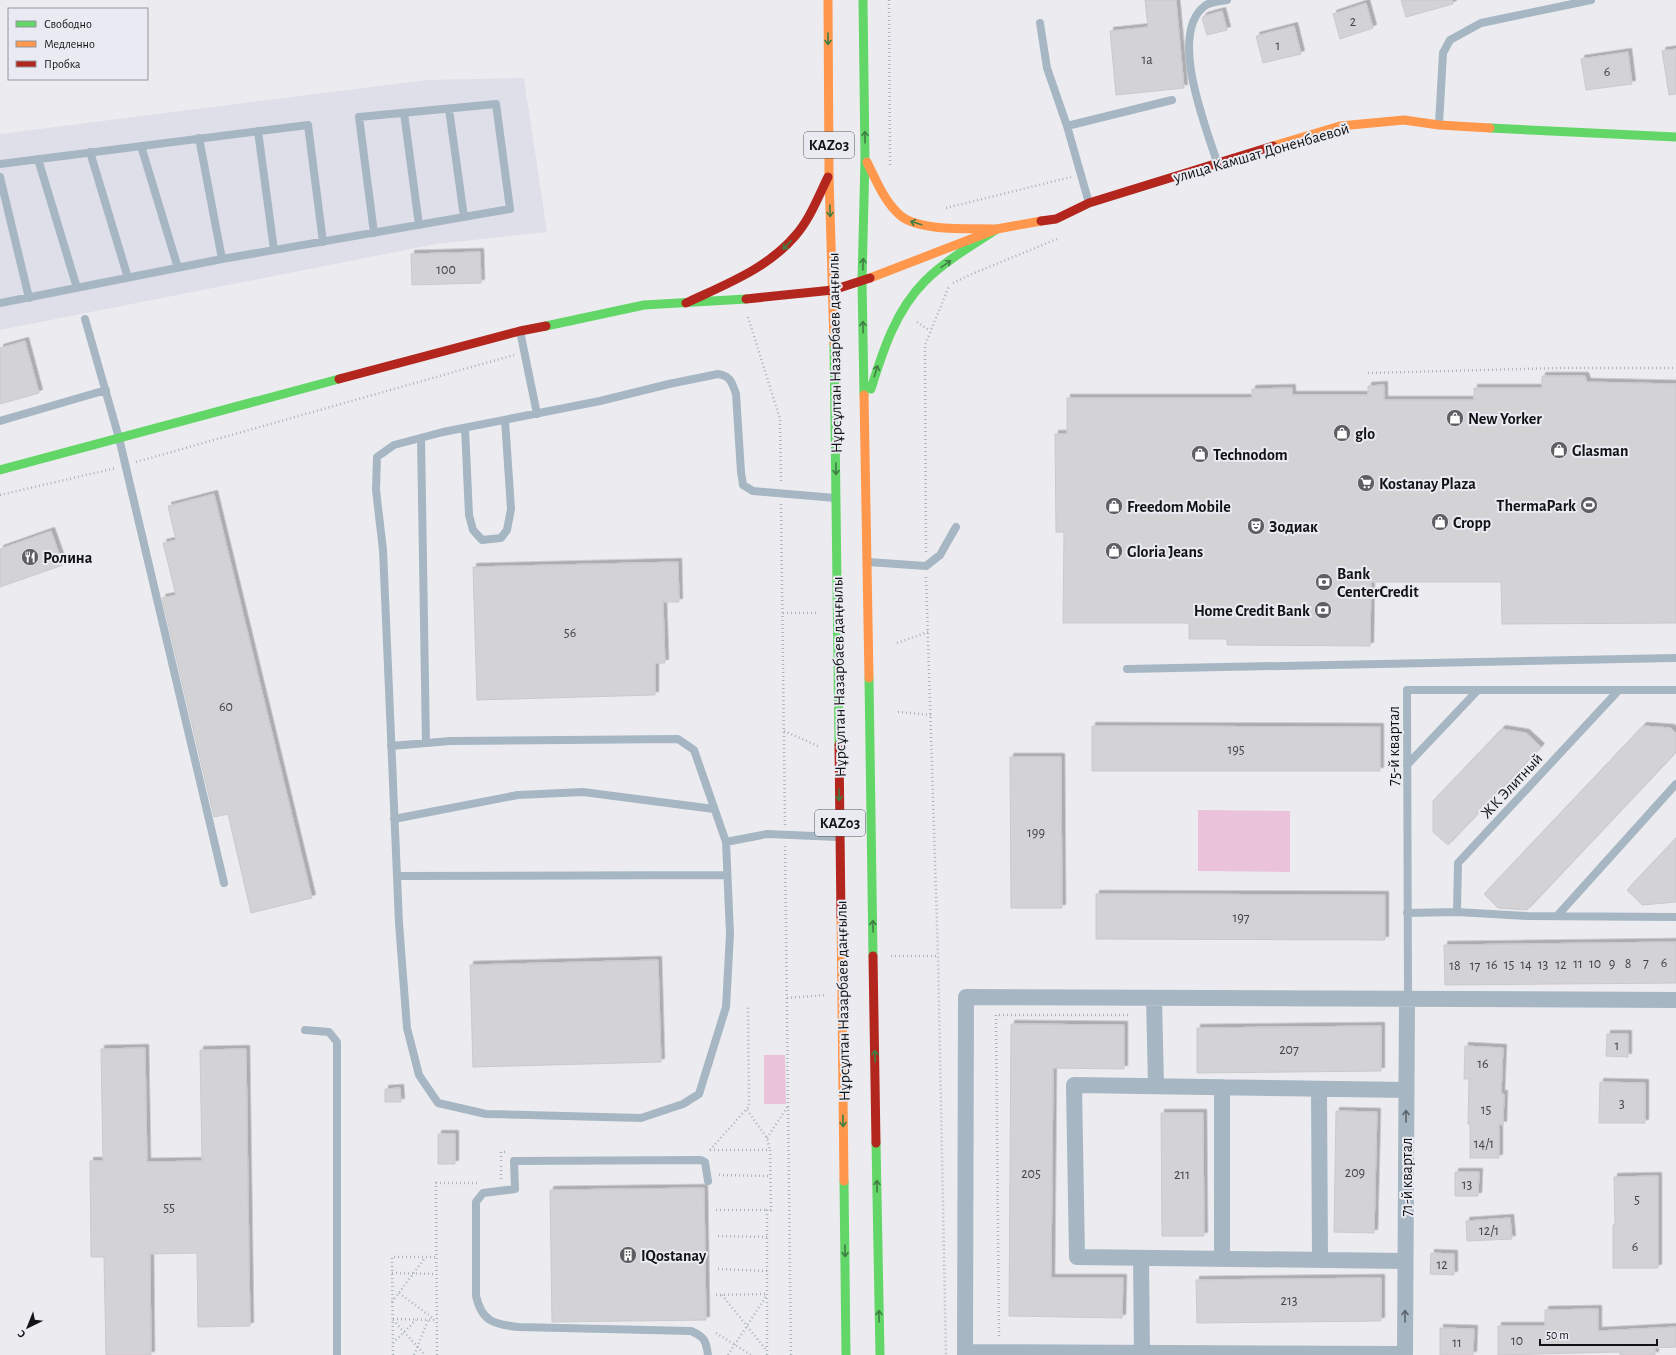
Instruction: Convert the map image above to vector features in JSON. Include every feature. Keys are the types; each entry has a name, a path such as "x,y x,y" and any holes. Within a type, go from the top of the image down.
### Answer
{"main road":[{"name":"Нұрсұлтан Назарбаев даңғылы","path":"828,0 829,176 833,290 836,498 846,1355"},
{"name":"Нұрсұлтан Назарбаев даңғылы","path":"862,281 865,158 863,0"},
{"name":"улица Камшат Доненбаевой","path":"997,229 1056,219 1089,203 1340,126 1404,120 1439,125 1676,137"},
{"path":"865,158 882,193 902,217 912,222 930,227 997,229"},
{"path":"686,303 748,273 765,263 780,251 795,236 808,219 829,176"},
{"path":"0,470 520,330 644,305 754,298 833,290 862,281 997,229"},
{"path":"865,408 883,349 902,310 919,289 938,270 997,229"},
{"name":"KАZ03","path":"862,281 865,408"},
{"name":"Нұрсұлтан Назарбаев даңғылы","path":"865,408 880,1355"}],"street":[{"path":"1405,1354 965,1353 966,997 1676,1000"},
{"path":"1154,998 1156,1086"},
{"name":"71-й квартал","path":"1405,1354 1406,999"},
{"path":"1406,1090 1074,1085 1077,1257 1406,1261"},
{"path":"1222,1087 1222,1259"},
{"path":"1319,1089 1320,1260"},
{"path":"1142,1258 1142,1354"}],"lane":[{"path":"1218,163 1196,100 1189,62 1189,36 1192,23 1206,5 1227,0"},
{"path":"1439,125 1443,53 1450,40 1481,23 1591,0"},
{"path":"1040,23 1047,68 1067,126 1089,203"},
{"path":"1067,126 1172,100"},
{"path":"0,303 274,250 323,242 374,233 464,217 510,209 496,104 359,117 374,233"},
{"path":"449,109 464,217"},
{"path":"404,113 419,225"},
{"path":"0,164 308,125 323,242"},
{"path":"258,131 274,250"},
{"path":"199,138 222,260"},
{"path":"141,146 178,268"},
{"path":"90,152 128,278"},
{"path":"38,159 77,288"},
{"path":"0,178 29,298"},
{"path":"85,319 119,438 224,883"},
{"path":"520,330 537,414"},
{"path":"391,746 450,741 678,739 694,750 726,842 730,934 726,1007 699,1094 683,1104 641,1118 486,1114 438,1103 419,1075 407,1028 394,819 391,746 383,550 376,490 377,457 394,445 421,438 600,401 718,374 725,375 732,383 736,394 740,472 744,485 753,491 836,498"},
{"path":"0,421 106,390"},
{"path":"465,428 469,515 473,530 482,540 501,538 507,530 511,509 505,420"},
{"path":"421,438 426,743"},
{"path":"867,562 926,566 940,556 956,527"},
{"path":"1128,669 1676,658"},
{"name":"75-й квартал","path":"1406,999 1408,989 1407,690 1676,690"},
{"path":"1407,765 1478,690"},
{"name":"ЖК Элитный","path":"1457,912 1458,863 1618,691"},
{"path":"1557,916 1676,784"},
{"path":"394,819 518,795 583,792 714,809"},
{"path":"726,842 767,834 840,837"},
{"path":"397,876 727,875"},
{"path":"1407,913 1457,912 1527,916 1676,917"},
{"path":"305,1030 329,1032 337,1042 337,1355"},
{"path":"708,1181 705,1162 701,1160 514,1161 515,1189 483,1193 478,1197 476,1202 476,1296 478,1306 491,1322 518,1327 691,1331 701,1335 706,1343 708,1355"}],"path":[{"path":"889,0 891,171"},
{"path":"944,208 1081,175"},
{"path":"946,1355 938,956 926,566 924,345 947,290 955,282 1063,236"},
{"path":"0,495 125,465 524,352"},
{"path":"1368,373 1560,368 1676,368"},
{"path":"783,613 837,613"},
{"path":"897,643 928,632"},
{"path":"898,712 931,715"},
{"path":"784,731 839,755"},
{"path":"892,963 891,955 938,956"},
{"path":"787,998 827,995"},
{"path":"709,1150 750,1106 748,1006"},
{"path":"768,1138 788,1105"},
{"path":"747,1110 768,1138 770,1150"},
{"path":"716,1175 770,1176"},
{"path":"716,1210 771,1210"},
{"path":"767,1210 767,1353"},
{"path":"718,1236 767,1237"},
{"path":"393,1355 392,1257 436,1257 435,1320 437,1355"},
{"path":"392,1302 425,1257"},
{"path":"718,1269 767,1271"},
{"path":"392,1273 436,1274"},
{"path":"398,1293 435,1320"},
{"path":"716,1295 767,1294"},
{"path":"728,1355 767,1294"},
{"path":"722,1295 767,1353"},
{"path":"392,1319 435,1320"},
{"path":"392,1319 425,1355"},
{"path":"393,1343 416,1320"},
{"path":"414,1355 428,1320"},
{"path":"716,1333 751,1355"}],"shaded area":[{"path":"524,78 547,232 436,244 0,330 0,134 426,80"},
{"path":"1198,810 1290,811 1290,872 1198,871"},
{"path":"764,1055 785,1055 786,1104 764,1104"}],"building":[{"path":"1145,0 1176,0 1184,88 1116,95 1110,31 1148,27"},
{"path":"1401,0 1452,0 1453,4 1406,17"},
{"path":"1366,3 1373,28 1340,39 1333,14"},
{"path":"1222,11 1227,30 1207,35 1202,18 1204,16"},
{"path":"1294,26 1301,54 1263,63 1256,36"},
{"path":"1676,49 1676,94 1669,95 1662,51"},
{"path":"1628,52 1632,84 1586,90 1581,59"},
{"path":"480,252 481,283 412,285 411,254"},
{"path":"25,341 39,393 0,404 0,348"},
{"name":"Kostanay Plaza","path":"1542,376 1585,376 1587,382 1676,384 1676,623 1502,624 1501,582 1371,582 1370,646 1227,645 1227,639 1189,639 1189,623 1063,623 1064,532 1056,532 1055,434 1067,434 1067,398 1252,398 1252,389 1292,388 1292,395 1368,395 1368,386 1384,385 1384,400 1474,400 1474,388 1542,388"},
{"path":"214,494 312,898 251,913 228,814 214,817 162,598 176,595 163,543 176,540 168,506"},
{"name":"Ролина","path":"51,531 63,565 0,587 0,549"},
{"path":"678,562 679,602 663,602 665,663 655,663 655,695 477,700 473,567"},
{"path":"1092,726 1380,727 1380,771 1092,771"},
{"path":"1643,726 1671,728 1676,733 1676,752 1527,910 1498,908 1484,894"},
{"path":"1502,729 1526,733 1541,747 1448,845 1433,832 1433,801"},
{"path":"1010,757 1061,757 1062,908 1011,908"},
{"path":"1676,838 1676,902 1642,905 1627,890"},
{"path":"1096,894 1385,895 1385,940 1096,939"},
{"path":"1676,942 1676,983 1445,985 1444,945"},
{"path":"658,960 661,1062 473,1067 470,965"},
{"path":"1011,1024 1124,1025 1124,1069 1053,1068 1051,1278 1123,1278 1122,1318 1009,1316"},
{"path":"1381,1026 1381,1071 1197,1073 1197,1028"},
{"path":"1607,1034 1628,1034 1628,1057 1606,1056"},
{"path":"1465,1046 1503,1048 1501,1094 1504,1094 1503,1125 1499,1124 1499,1158 1470,1158 1470,1124 1468,1124 1469,1079 1464,1079"},
{"path":"145,1048 147,1162 202,1161 200,1050 246,1049 250,1326 198,1327 197,1253 150,1254 151,1355 106,1355 104,1257 91,1257 90,1161 103,1161 101,1049"},
{"path":"1600,1082 1645,1083 1645,1123 1599,1123"},
{"path":"400,1088 401,1102 385,1102 385,1089"},
{"path":"1336,1111 1377,1112 1374,1233 1334,1232"},
{"path":"1161,1113 1203,1113 1204,1236 1162,1236"},
{"path":"438,1134 455,1134 455,1164 438,1164"},
{"path":"1455,1172 1479,1172 1478,1196 1455,1196"},
{"path":"1658,1176 1658,1268 1613,1268 1613,1225 1615,1225 1614,1177"},
{"name":"IQostanay","path":"704,1188 706,1320 552,1322 550,1190"},
{"path":"1510,1218 1512,1239 1467,1241 1466,1221"},
{"path":"1431,1253 1454,1254 1454,1275 1430,1274"},
{"path":"1381,1278 1381,1321 1197,1323 1196,1280"},
{"path":"1598,1309 1598,1331 1676,1327 1676,1347 1655,1348 1655,1355 1620,1355 1620,1352 1498,1355 1498,1326 1545,1326 1545,1310"},
{"path":"1440,1328 1474,1329 1473,1355 1440,1355"}],"traffic: fast":[{"path":"863,0 865,159 862,281 864,395"},
{"path":"1490,128 1676,137"},
{"path":"871,389 880,360 892,331 898,318 915,292 933,273 942,266 997,229"},
{"path":"546,326 644,305 746,299"},
{"path":"834,344 839,745"},
{"path":"0,470 339,379"},
{"path":"869,678 873,956"},
{"path":"876,1143 880,1355"},
{"path":"844,1181 846,1355"}],"traffic: slow":[{"path":"828,0 829,176 834,344"},
{"path":"1273,146 1340,126 1404,120 1439,125 1490,128"},
{"path":"867,162 881,191 890,205 901,216 910,221 921,225 934,227 997,229"},
{"path":"870,278 997,229 1041,221"},
{"path":"864,395 869,678"},
{"path":"841,917 844,1181"}],"traffic: jam":[{"path":"1041,221 1056,219 1089,203 1273,146"},
{"path":"686,303 730,283 772,258 784,248 805,222 828,177"},
{"path":"746,299 833,290 870,278"},
{"path":"339,379 520,331 546,326"},
{"path":"839,745 841,917"},
{"path":"873,956 876,1143"}],"place":[{"name":"New Yorker","path":"1455,418"},
{"name":"glo","path":"1342,433"},
{"name":"Glasman","path":"1559,450"},
{"name":"Technodom","path":"1200,454"},
{"name":"Kostanay Plaza","path":"1366,483"},
{"name":"ThermaPark","path":"1589,505"},
{"name":"Freedom Mobile","path":"1114,506"},
{"name":"Cropp","path":"1440,522"},
{"name":"Зодиак","path":"1256,526"},
{"name":"Gloria Jeans","path":"1114,551"},
{"name":"Ролина","path":"30,557"},
{"name":"Bank CenterCredit","path":"1324,582"},
{"name":"Home Credit Bank","path":"1323,610"},
{"name":"IQostanay","path":"628,1255"}]}
